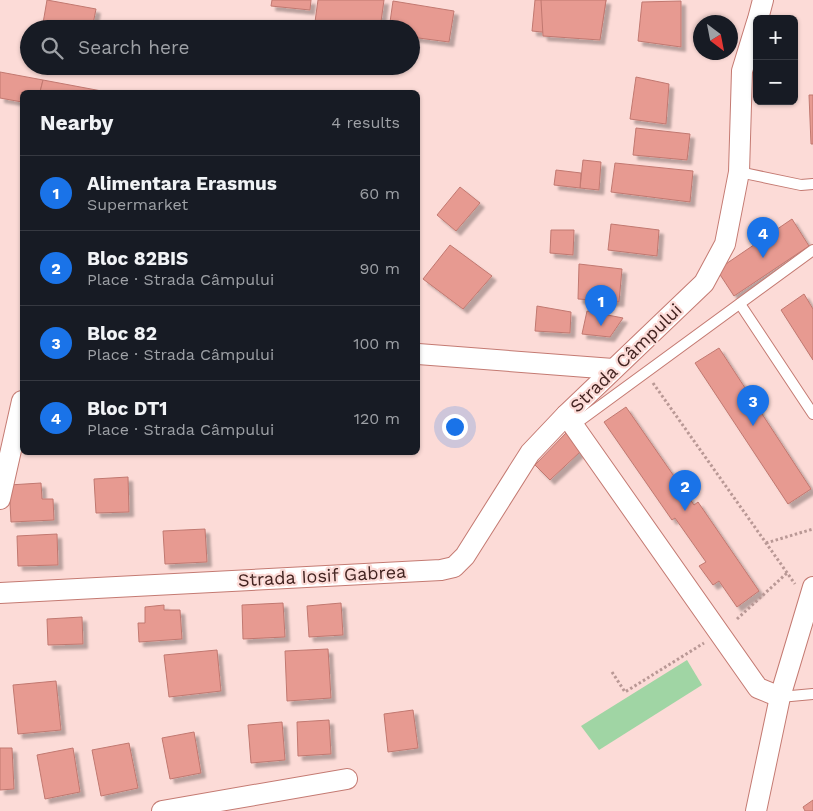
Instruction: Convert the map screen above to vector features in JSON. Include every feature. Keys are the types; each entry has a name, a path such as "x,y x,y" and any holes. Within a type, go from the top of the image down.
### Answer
{"street":[{"name":"Strada Câmpului","path":"759,15 764,0"},
{"name":"Strada Câmpului","path":"753,34 742,71 739,172 725,244 704,283 613,369 570,420 758,688 780,696"},
{"path":"420,354 613,369"},
{"path":"0,499 20,409"},
{"name":"Strada Iosif Gabrea","path":"0,593 441,570 454,567 465,556 530,452 570,420"},
{"path":"757,810 780,696 811,595"},
{"path":"162,811 347,780"}],"lane":[{"path":"739,172 801,185 813,184"},
{"path":"570,420 646,372 813,250"},
{"path":"740,304 813,414"},
{"path":"780,696 813,694"}],"path":[{"path":"646,372 787,573 811,595"},
{"path":"766,544 813,529"},
{"path":"737,619 787,573"},
{"path":"612,672 625,692 709,640"}],"green space":[{"path":"687,660 702,685 599,750 581,726"}],"building":[{"path":"47,0 96,9 94,20 44,20"},
{"path":"272,0 311,0 310,10 271,6"},
{"path":"318,0 384,0 381,20 315,20"},
{"path":"535,0 606,0 600,38 532,31"},
{"path":"541,0 606,0 600,40 543,36"},
{"path":"393,1 454,11 449,42 420,38 420,20 390,20"},
{"path":"681,1 681,47 638,41 642,2"},
{"path":"0,72 43,80 40,90 20,90 20,102 0,98"},
{"path":"636,77 669,84 666,124 630,119"},
{"path":"43,80 96,90 40,90"},
{"path":"809,95 813,95 813,144 811,144"},
{"path":"636,128 690,134 687,160 633,155"},
{"path":"583,160 601,162 599,190 580,188"},
{"path":"615,163 693,171 690,202 611,192"},
{"path":"556,170 581,173 580,188 554,185"},
{"path":"460,187 480,203 456,231 437,215"},
{"path":"792,219 809,246 734,296 717,270"},
{"path":"611,224 659,230 657,256 608,250"},
{"path":"551,230 574,230 573,255 550,253"},
{"path":"450,245 492,276 463,309 423,279"},
{"path":"579,264 622,269 619,302 578,299"},
{"path":"804,294 813,309 813,360 781,310"},
{"path":"537,306 571,312 570,333 535,331"},
{"path":"587,311 623,318 610,337 582,334"},
{"path":"719,348 811,489 788,504 695,363"},
{"path":"626,407 694,505 698,502 759,591 737,607 719,581 713,585 699,566 706,562 675,518 672,520 604,422"},
{"path":"566,433 580,452 550,480 535,465"},
{"path":"128,477 129,512 96,513 94,479"},
{"path":"41,483 42,499 53,499 54,520 11,522 9,485"},
{"path":"205,529 207,562 165,564 163,531"},
{"path":"57,534 58,565 18,566 17,536"},
{"path":"283,603 285,637 243,639 242,605"},
{"path":"341,603 343,635 309,637 307,606"},
{"path":"164,605 164,610 180,610 182,639 139,642 138,623 145,623 145,607"},
{"path":"82,617 83,644 48,645 47,619"},
{"path":"328,649 331,698 287,701 285,651"},
{"path":"217,650 221,691 169,697 164,655"},
{"path":"56,681 61,730 18,734 13,685"},
{"path":"413,710 418,748 388,752 384,714"},
{"path":"329,720 331,754 298,756 297,722"},
{"path":"282,722 285,760 251,763 248,725"},
{"path":"194,732 201,773 170,779 162,738"},
{"path":"129,743 138,788 101,796 92,750"},
{"path":"0,748 12,748 14,789 0,790"},
{"path":"73,748 80,792 45,799 37,755"},
{"path":"813,800 813,811 805,811 803,807"}],"place":[{"name":"Bloc DT1","path":"763,258"},
{"name":"Alimentara Erasmus","path":"601,326"},
{"name":"Bloc 82","path":"753,426"},
{"name":"Bloc 82BIS","path":"685,511"}]}
